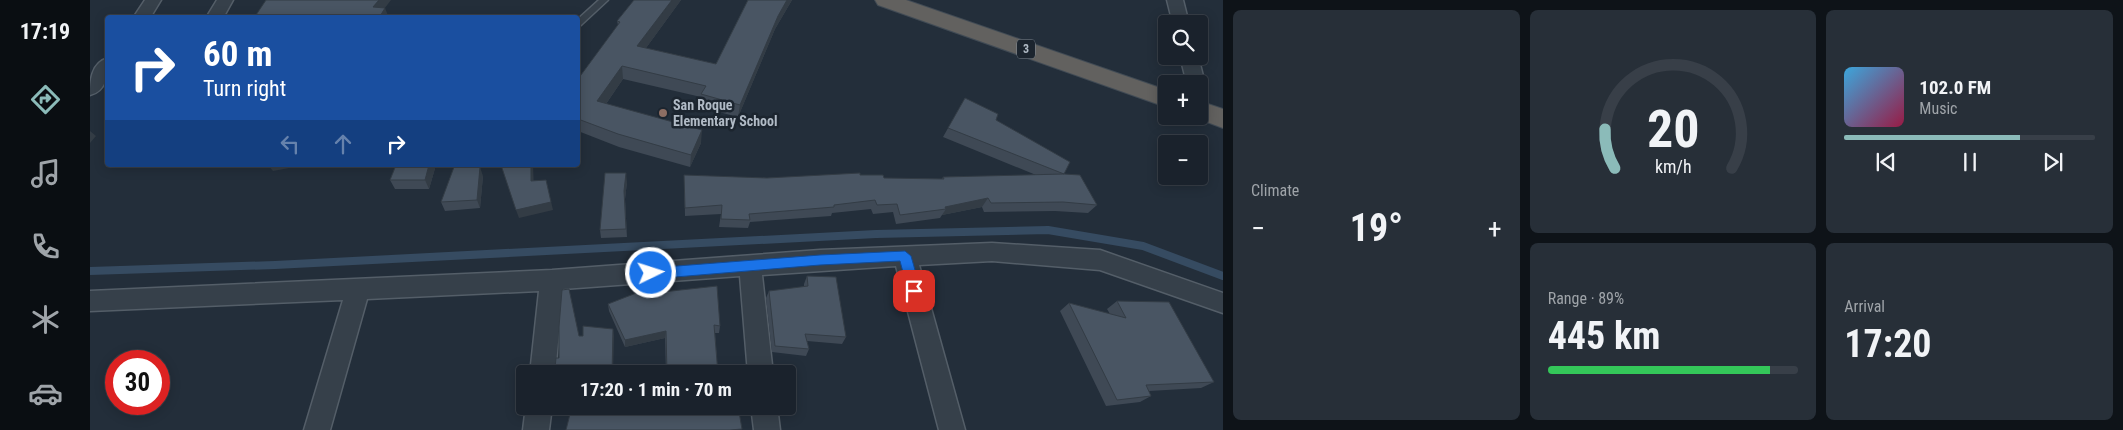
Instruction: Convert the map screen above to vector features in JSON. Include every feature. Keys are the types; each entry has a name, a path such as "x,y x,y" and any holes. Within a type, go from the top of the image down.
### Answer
{"highway":[{"name":"3","path":"885,0 1158,96"}],"street":[{"path":"143,15 153,0"},
{"path":"216,15 225,0"},
{"path":"1174,0 1178,15"},
{"path":"90,89 105,68"},
{"path":"90,301 552,280 820,260 992,252 1100,260 1223,303"},
{"path":"905,256 952,430"},
{"path":"750,266 760,365"},
{"path":"543,365 552,280"},
{"path":"318,430 358,288"},
{"path":"536,430 538,415"},
{"path":"765,415 767,430"}],"lane":[{"path":"580,21 604,0"}],"building":[{"path":"266,0 379,0 373,7 385,8 381,15 256,15"},
{"path":"634,0 672,0 637,46 716,64 748,0 787,0 778,16 740,105 701,94 706,86 622,66 597,101 702,130 691,155 618,134 580,120 580,76 620,22 617,21"},
{"path":"965,98 998,114 996,120 1070,162 1064,174 948,128"},
{"path":"395,167 428,167 425,180 390,180"},
{"path":"454,167 480,167 477,200 441,202"},
{"path":"502,167 531,167 531,181 546,180 551,202 516,210"},
{"path":"605,173 626,173 624,191 626,229 600,230"},
{"path":"860,173 860,175 883,175 884,178 944,179 943,177 1080,175 1097,205 1063,202 991,203 988,198 945,207 946,209 900,215 897,204 877,205 875,200 834,205 834,207 749,214 750,220 721,219 722,205 685,208 684,175 767,178"},
{"path":"807,276 836,277 846,337 805,334 809,349 775,346 769,291 808,286"},
{"path":"717,286 720,326 714,325 717,365 667,365 666,331 625,340 608,304 644,290 644,294"},
{"path":"569,289 579,336 583,336 583,326 613,329 612,365 555,365 556,358 559,358 562,290"},
{"path":"1117,301 1169,302 1214,382 1146,385 1151,396 1117,400 1069,303 1126,318"},
{"path":"570,415 740,415 742,429 730,430 566,430"}],"waterway":[{"path":"90,271 275,265 876,234 1048,230 1143,246 1223,276"}],"place":[{"name":"San Roque Elementary School","path":"663,113"}],"route":[{"path":"651,273 820,260 905,256 914,291"}]}
